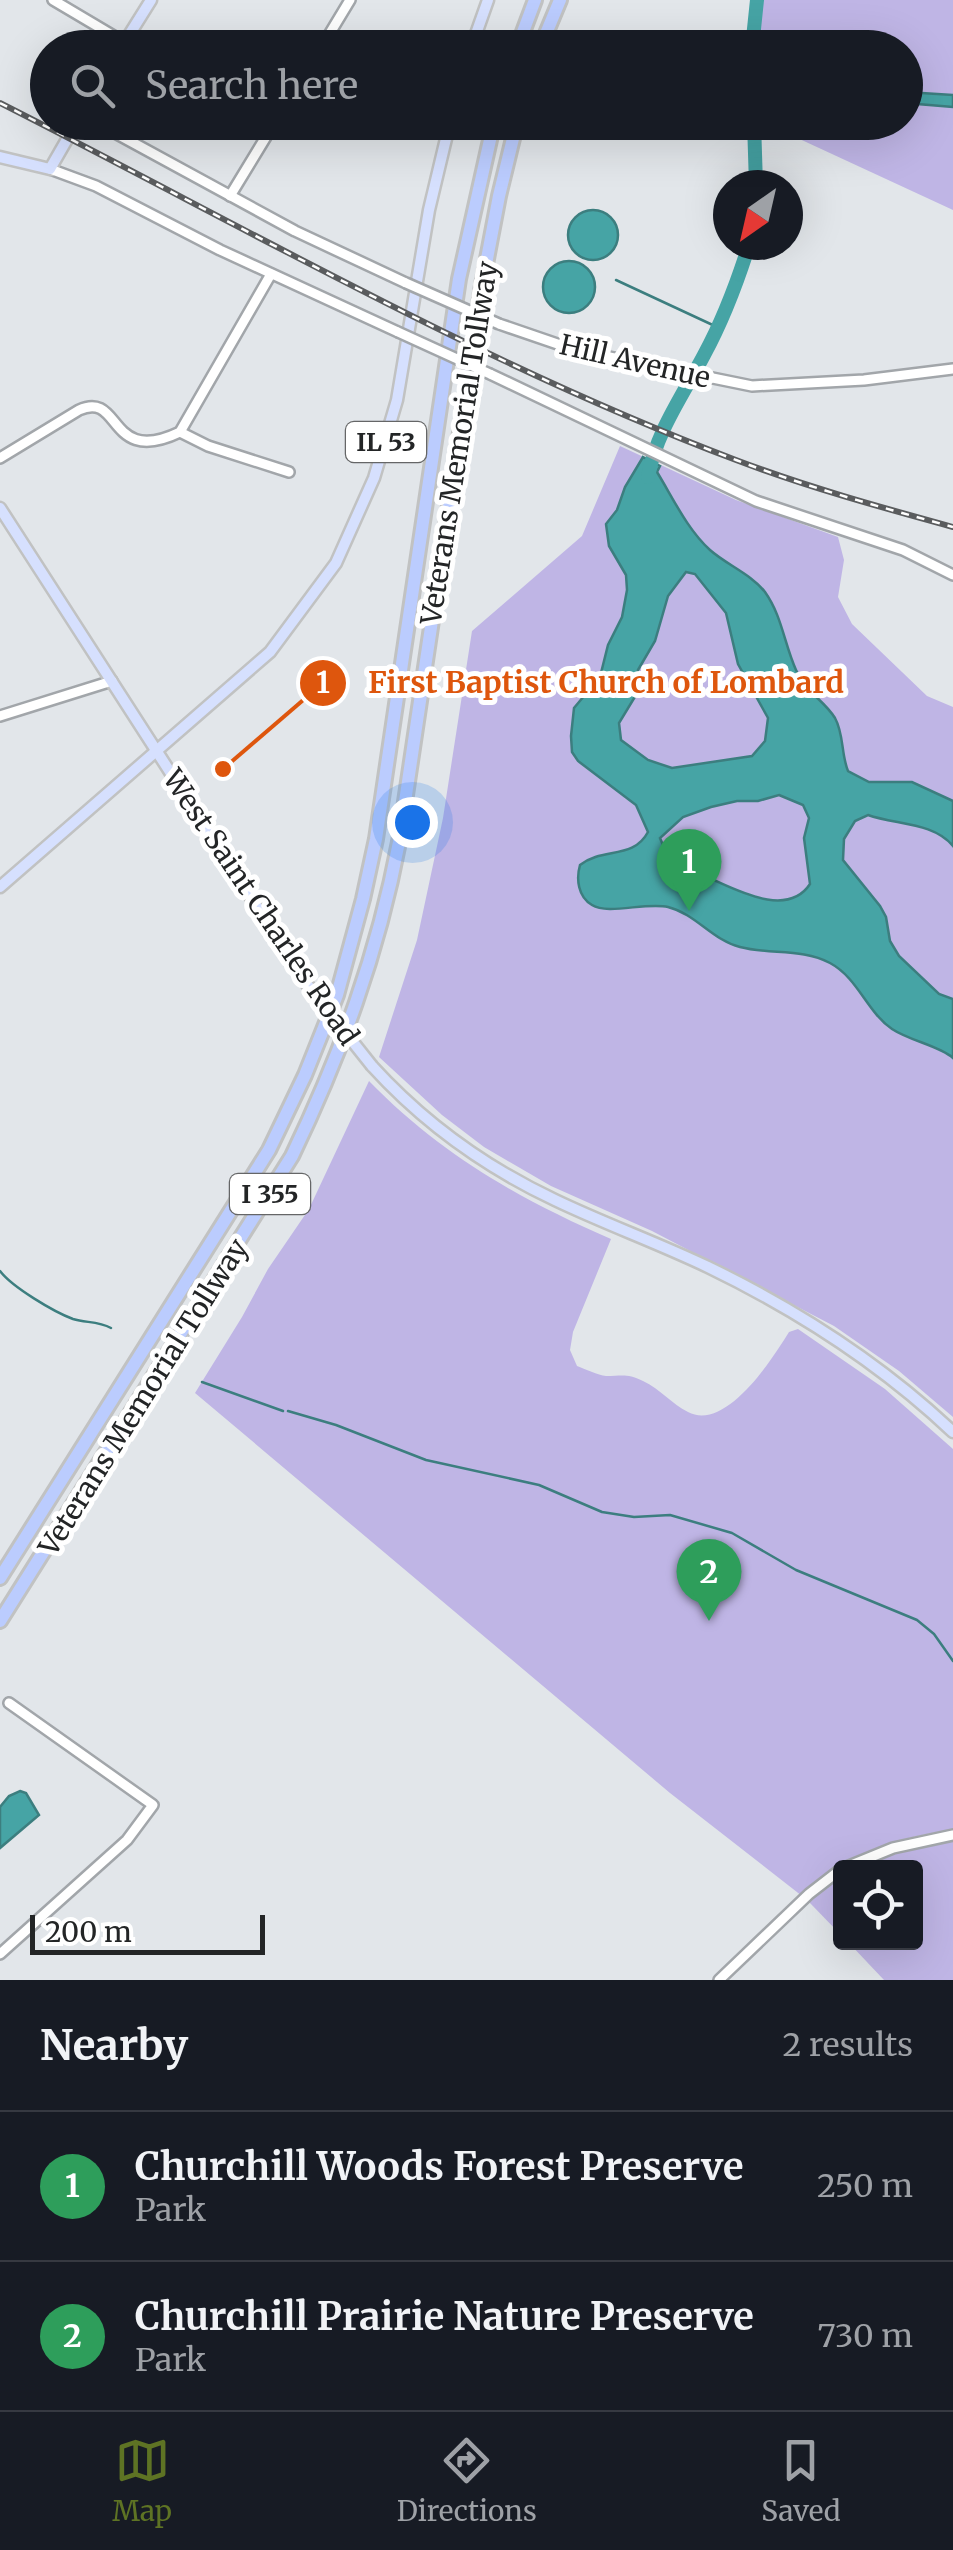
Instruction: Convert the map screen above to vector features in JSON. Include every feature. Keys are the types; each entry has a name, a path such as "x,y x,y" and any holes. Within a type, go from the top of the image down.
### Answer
{"highway":[{"path":"523,30 534,0"},
{"path":"548,30 560,0"},
{"name":"Veterans Memorial Tollway","path":"0,1578 269,1150 337,995 376,839 459,279 490,140"},
{"name":"Veterans Memorial Tollway","path":"0,1621 292,1156 327,1084 354,1015 380,931 399,842 482,285 512,140"}],"main road":[{"path":"135,30 150,0"},
{"path":"477,30 488,0"},
{"path":"0,157 50,169 66,140"},
{"name":"IL 53","path":"0,887 281,640 320,588 354,529 381,460 397,400 446,140"},
{"name":"West Saint Charles Road","path":"0,508 306,982 372,1066 437,1127 513,1178 558,1202 715,1270 789,1310 844,1344 953,1432"}],"street":[{"path":"54,0 102,30"},
{"path":"331,30 350,0"},
{"name":"Hill Avenue","path":"129,140 406,284 499,324 575,350 752,386 864,380 953,369"},
{"path":"230,196 264,140"},
{"path":"50,169 96,186 270,274 766,506 903,550 953,575"},
{"path":"0,458 85,407 104,410 125,435 140,442 157,442 180,432 270,274"},
{"path":"180,432 208,446 288,472"},
{"path":"0,716 112,681"},
{"path":"0,1954 127,1840 153,1805 8,1703"},
{"path":"864,1860 893,1848 953,1836"},
{"path":"720,1980 833,1876"}],"shaded area":[{"path":"761,0 953,0 953,210 802,140 923,140 923,30 758,30"},
{"path":"620,446 736,500 838,537 844,560 838,597 852,624 927,696 953,707 953,1417 899,1371 834,1326 652,1231 551,1186 484,1147 442,1115 379,1057 417,940 443,818 472,631 582,536"},
{"path":"369,1081 424,1131 482,1172 544,1208 611,1239 573,1332 570,1350 577,1366 603,1375 637,1378 682,1409 703,1415 718,1412 747,1389 789,1332 798,1329 885,1389 953,1449 953,1829 909,1838 852,1860 833,1860 833,1872 802,1896 670,1793 195,1393 268,1269 309,1209"},
{"path":"953,1840 953,1980 884,1980 856,1950 923,1950 923,1860 874,1860"},
{"path":"833,1883 833,1927 809,1902"}],"water":[{"path":"923,93 953,95 953,107 923,104"},
{"path":"583,211 603,211 617,225 617,245 603,259 583,259 569,245 569,225"},
{"path":"569,261 587,269 595,287 587,305 569,313 551,305 543,287 551,269"},
{"path":"643,457 660,466 657,472 702,542 765,592 800,678 835,718 848,771 869,782 912,782 953,801 953,846 925,828 868,815 855,821 844,839 843,860 880,906 890,941 899,956 939,994 953,999 953,1058 892,1029 840,969 819,958 740,947 678,910 649,906 599,908 581,893 580,865 626,850 642,841 648,832 636,805 578,761 572,752 574,708 600,677 608,645 622,617 626,575 609,546 606,524 617,510","holes":["686,572 695,574 726,613 738,664 768,718 765,741 752,756 672,768 648,760 621,740 619,723 636,695 638,670 655,641 668,596","779,795 803,805 809,818 804,838 810,884 800,894 788,899 760,898 670,862 660,838 683,817 737,801"]},
{"path":"20,1791 26,1793 39,1815 0,1848 0,1807"}],"waterway":[{"path":"754,30 757,0"},
{"path":"755,140 756,170"},
{"path":"648,477 664,429 717,328 744,260"},
{"path":"616,280 717,327"},
{"path":"0,1271 55,1311 111,1328"},
{"path":"202,1382 283,1411"},
{"path":"288,1411 426,1460 539,1485 602,1512 634,1517 670,1515 732,1533 796,1570 917,1620 934,1634 953,1661"}],"railway":[{"path":"0,103 30,119"},
{"path":"71,140 364,292 641,422 763,470 953,527"}],"place":[{"name":"First Baptist Church of Lombard","path":"223,769"},
{"name":"Churchill Woods Forest Preserve","path":"689,911"},
{"name":"Churchill Prairie Nature Preserve","path":"709,1621"}]}
